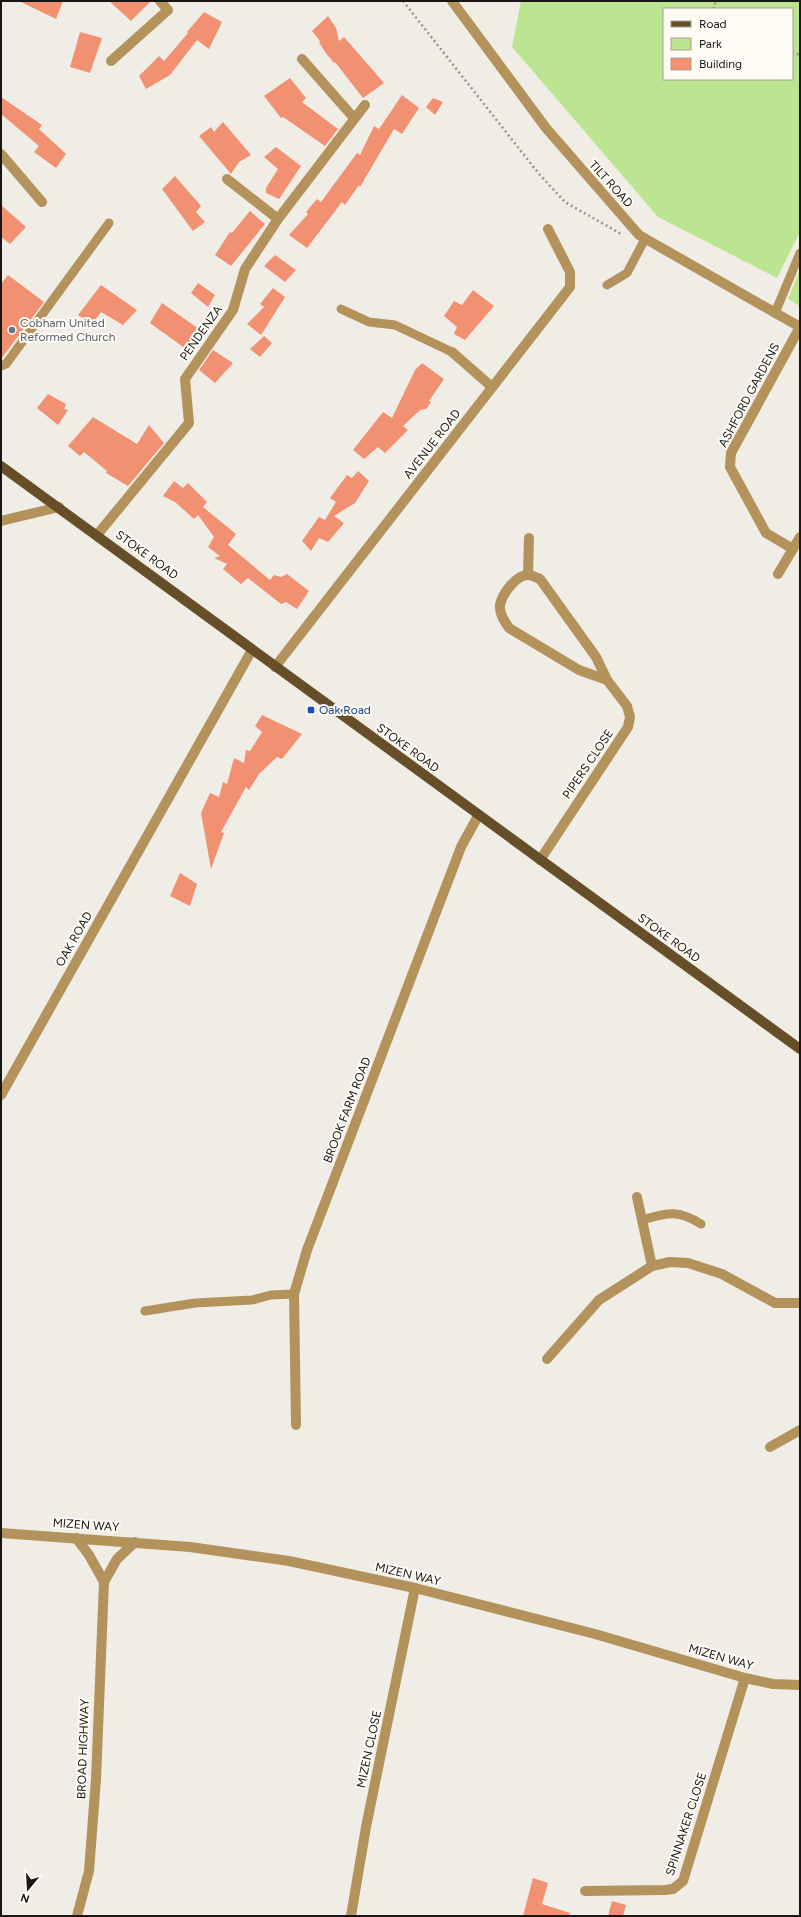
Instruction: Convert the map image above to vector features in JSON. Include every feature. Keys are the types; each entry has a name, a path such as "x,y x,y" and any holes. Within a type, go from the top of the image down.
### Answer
{"main road":[{"name":"STOKE ROAD","path":"1,466 59,507 478,816 800,1049"}],"street":[{"path":"111,61 168,10 160,1"},
{"name":"TILT ROAD","path":"452,1 546,128 642,237 800,327"},
{"path":"302,59 354,118"},
{"name":"PENDENZA","path":"97,535 189,423 185,379 233,310 245,269 278,219 365,105"},
{"path":"1,154 42,202"},
{"path":"227,179 278,219"},
{"name":"AVENUE ROAD","path":"275,667 570,287 570,272 548,229"},
{"name":"ASHFORD GARDENS","path":"793,549 766,534 730,467 730,453 800,327"},
{"path":"452,352 492,387"},
{"path":"1,521 59,507"},
{"path":"778,574 800,537"},
{"path":"529,538 528,575 518,578 503,597 500,606 502,617 509,628 578,670 607,680"},
{"name":"PIPERS CLOSE","path":"528,575 540,579 596,657 607,680 627,706 630,717 628,728 540,860"},
{"name":"OAK ROAD","path":"1,1095 252,650"},
{"name":"BROOK FARM ROAD","path":"296,1425 294,1294 310,1243 458,855 478,816"},
{"path":"637,1197 652,1266"},
{"path":"547,1359 598,1300 652,1266 670,1262 688,1263 722,1274 775,1303 800,1304"},
{"path":"770,1447 800,1430"},
{"name":"MIZEN WAY","path":"1,1533 135,1542 230,1552 289,1561 415,1588 594,1634 745,1678 773,1684 800,1685"},
{"path":"76,1538 89,1555 104,1582"},
{"name":"BROAD HIGHWAY","path":"78,1916 89,1871 96,1779 104,1582 110,1568 135,1542"},
{"name":"MIZEN CLOSE","path":"351,1916 366,1827 415,1588"},
{"name":"SPINNAKER CLOSE","path":"585,1890 665,1890 673,1889 683,1881 745,1678"}],"lane":[{"path":"1,366 6,364 109,224"},
{"path":"606,285 627,273 642,237"},
{"path":"775,313 800,254"},
{"path":"341,309 369,322 395,325 452,352"},
{"path":"642,1220 666,1214 678,1214 689,1216 700,1224"},
{"path":"145,1310 195,1303 232,1302 252,1300 270,1295 294,1294"}],"path":[{"path":"403,1 539,174 565,202 634,242 642,237"}],"green space":[{"path":"521,1 800,1 800,232 777,278 658,217 512,47"},
{"path":"799,272 800,273 800,306 788,299"}],"building":[{"path":"19,1 63,1 56,19"},
{"path":"109,1 151,1 131,21"},
{"path":"204,12 222,22 209,49 197,40 170,75 146,89 139,76 159,56 164,61"},
{"path":"328,16 336,28 339,41 344,37 384,83 363,98 335,62 334,63 325,52 319,42 320,41 312,31"},
{"path":"80,32 102,38 90,73 70,67"},
{"path":"290,78 306,98 302,102 338,129 325,146 283,117 281,118 264,96"},
{"path":"402,95 419,108 402,134 394,129 360,187 359,185 345,205 342,202 307,248 289,235 308,214 306,212 317,199 321,202 357,153 360,155 374,126 379,129"},
{"path":"1,97 42,125 39,129 66,154 56,168 34,152 39,146 1,114"},
{"path":"433,98 443,102 435,115 426,107"},
{"path":"223,122 251,155 239,162 231,174 199,136 211,127 214,132"},
{"path":"276,147 301,166 279,199 266,193 266,188 278,169 264,157"},
{"path":"175,176 201,206 196,212 205,222 193,231 162,189"},
{"path":"1,205 26,227 10,244 1,237"},
{"path":"250,211 265,224 231,266 215,255 230,232 232,233"},
{"path":"275,255 296,270 285,282 264,266"},
{"name":"Cobham United Reformed Church","path":"8,275 44,302 1,359 1,284"},
{"path":"198,283 215,295 208,307 191,293"},
{"path":"101,285 137,310 123,325 101,312 92,324 78,315"},
{"path":"273,288 285,297 261,335 247,324 264,307 260,304"},
{"path":"473,290 494,306 465,340 454,334 457,327 444,316 454,301 462,305"},
{"path":"162,303 199,329 186,349 150,323"},
{"path":"264,336 272,343 260,357 250,349"},
{"path":"213,350 233,363 215,383 199,370"},
{"path":"422,363 444,379 429,401 431,402 426,409 420,410 403,426 408,430 385,453 378,447 364,459 353,450 383,412 392,418 415,370"},
{"path":"48,394 66,404 64,409 68,410 58,425 37,408"},
{"path":"93,417 137,444 149,425 164,443 128,486 106,473 107,471 84,452 80,456 68,446"},
{"path":"358,471 369,481 355,503 334,516 344,523 328,542 319,538 311,551 302,541 319,517 325,520 336,502 330,498 347,475 352,478"},
{"path":"174,481 183,488 188,483 207,502 203,507 236,534 228,545 270,580 274,575 281,577 287,574 309,591 297,609 286,602 281,604 248,578 241,584 223,569 227,564 214,558 220,556 208,547 214,537 198,515 194,519 175,502 163,496"},
{"path":"262,715 302,734 282,759 277,757 259,774 249,790 246,787 221,832 224,833 211,869 201,813 210,793 219,797 223,782 227,784 234,758 244,763 246,750 250,751 262,732 255,726"},
{"path":"180,873 197,884 190,906 170,896"},
{"path":"533,1878 548,1883 542,1904 570,1913 569,1916 523,1916"},
{"path":"612,1901 626,1905 623,1916 608,1916"}],"place":[{"name":"Cobham United Reformed Church","path":"12,330"},
{"name":"Oak Road","path":"311,710"}]}
